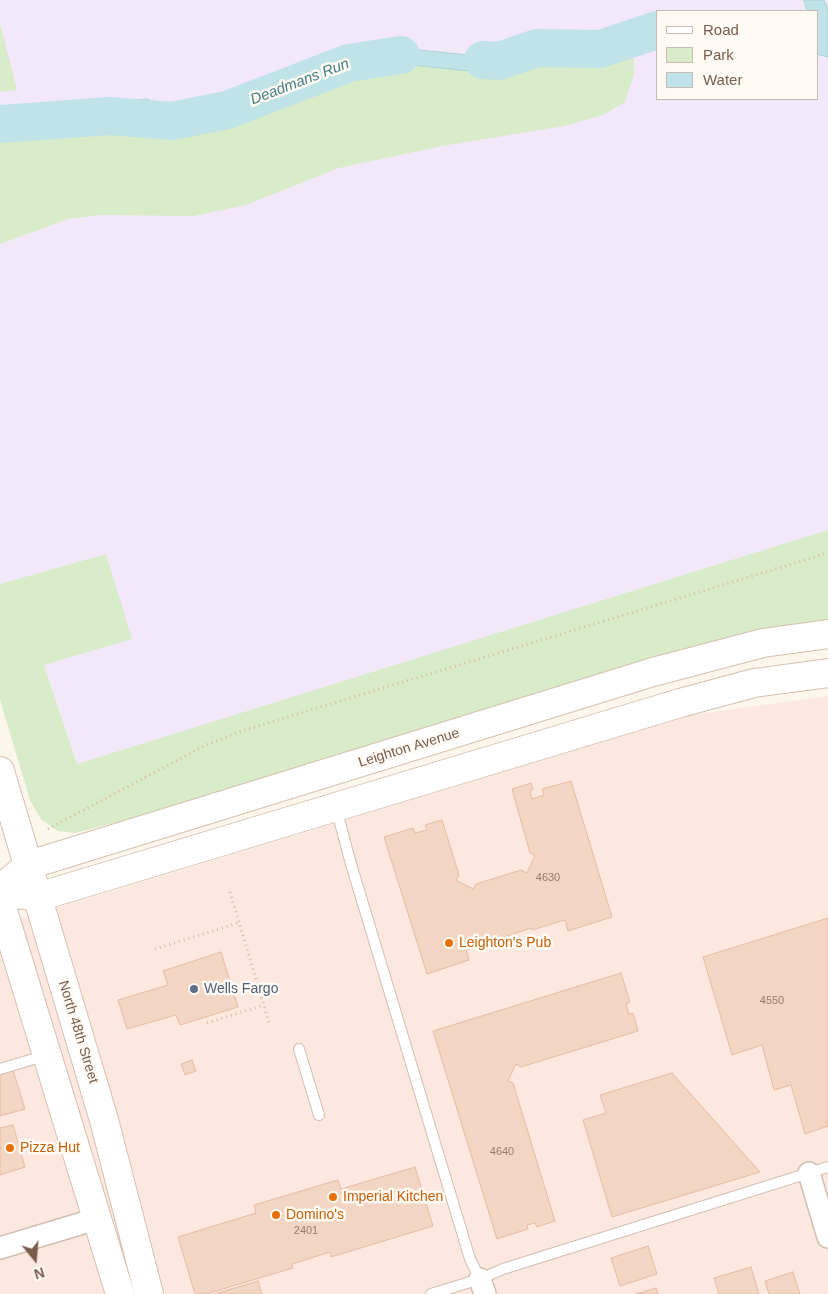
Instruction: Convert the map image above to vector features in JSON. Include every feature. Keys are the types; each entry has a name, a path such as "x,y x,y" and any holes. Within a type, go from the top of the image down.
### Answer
{"main road":[{"name":"Leighton Avenue","path":"0,891 29,865 652,672 763,643 828,634"},
{"name":"Leighton Avenue","path":"0,891 38,897 730,688 828,673"},
{"name":"North 48th Street","path":"0,771 112,1147 149,1294"},
{"path":"0,901 120,1294"}],"street":[{"path":"818,1170 828,1237"},
{"path":"0,1248 96,1219"}],"lane":[{"path":"336,808 351,864 470,1259 483,1286"},
{"path":"299,1049 319,1115"},
{"path":"0,1069 47,1055"},
{"path":"431,1294 483,1286 503,1269 818,1170"}],"path":[{"path":"48,829 204,746 246,730 828,553"},
{"path":"230,892 269,1023"},
{"path":"156,949 238,923"},
{"path":"207,1023 264,1005"}],"shaded area":[{"path":"0,0 828,0 828,539 35,781 0,663"},
{"path":"828,696 828,1294 0,1294 0,925 692,715"}],"green space":[{"path":"0,24 17,90 0,92"},
{"path":"623,42 634,59 634,75 625,102 603,115 564,126 442,146 339,168 246,205 194,216 101,215 68,219 0,244 0,130 103,124 132,111 190,129 383,62 489,73 536,64"},
{"path":"828,530 828,625 262,779 145,815 75,833 58,831 42,820 36,811 30,800 0,700 0,584 106,554 132,639 44,665 77,764"}],"water":[{"path":"804,0 824,0 828,10 828,57 818,54 818,10 807,10"},
{"path":"656,23 656,40 620,42 536,64 489,73 383,62 189,129 132,111 103,124 0,130 0,114 147,99 184,114 298,82 390,47 487,57 605,37"}],"building":[{"path":"571,781 612,917 568,931 565,920 532,930 531,928 466,950 469,960 427,974 384,837 413,828 415,833 427,830 425,825 442,820 459,875 456,880 473,889 476,884 521,870 527,873 535,856 530,853 512,789 531,783 533,790 530,791 532,799 544,795 542,789"},
{"path":"828,918 828,1126 805,1134 791,1085 774,1090 762,1045 732,1055 703,957"},
{"name":"Wells Fargo","path":"221,952 238,1007 180,1025 176,1015 127,1029 118,1000 168,985 163,971"},
{"path":"621,973 630,1002 626,1004 629,1014 633,1013 638,1031 521,1067 516,1064 508,1081 513,1083 555,1221 537,1227 535,1223 527,1225 528,1229 497,1239 433,1031"},
{"path":"192,1060 196,1071 185,1075 181,1064"},
{"path":"13,1070 25,1109 0,1116 0,1074"},
{"path":"672,1073 760,1172 612,1217 583,1120 606,1113 600,1095"},
{"name":"Pizza Hut","path":"13,1125 25,1167 0,1175 0,1128"},
{"path":"415,1167 433,1226 331,1257 330,1252 292,1264 293,1268 206,1294 195,1294 178,1237 256,1213 254,1205 338,1180 341,1189"},
{"path":"648,1246 657,1274 620,1286 611,1258"},
{"path":"751,1267 759,1294 719,1294 714,1278"},
{"path":"793,1272 800,1294 769,1294 765,1281"},
{"path":"258,1281 262,1294 214,1294"},
{"path":"656,1288 658,1294 636,1294"}],"waterway":[{"name":"Deadmans Run","path":"483,60 499,61 537,48 600,49 656,30"},
{"name":"Deadmans Run","path":"0,124 110,116 172,121 227,110 349,63 401,55"}],"place":[{"name":"Leighton's Pub","path":"449,943"},
{"name":"Wells Fargo","path":"194,989"},
{"name":"Pizza Hut","path":"10,1148"},
{"name":"Imperial Kitchen","path":"333,1197"},
{"name":"Domino's","path":"276,1215"}]}
